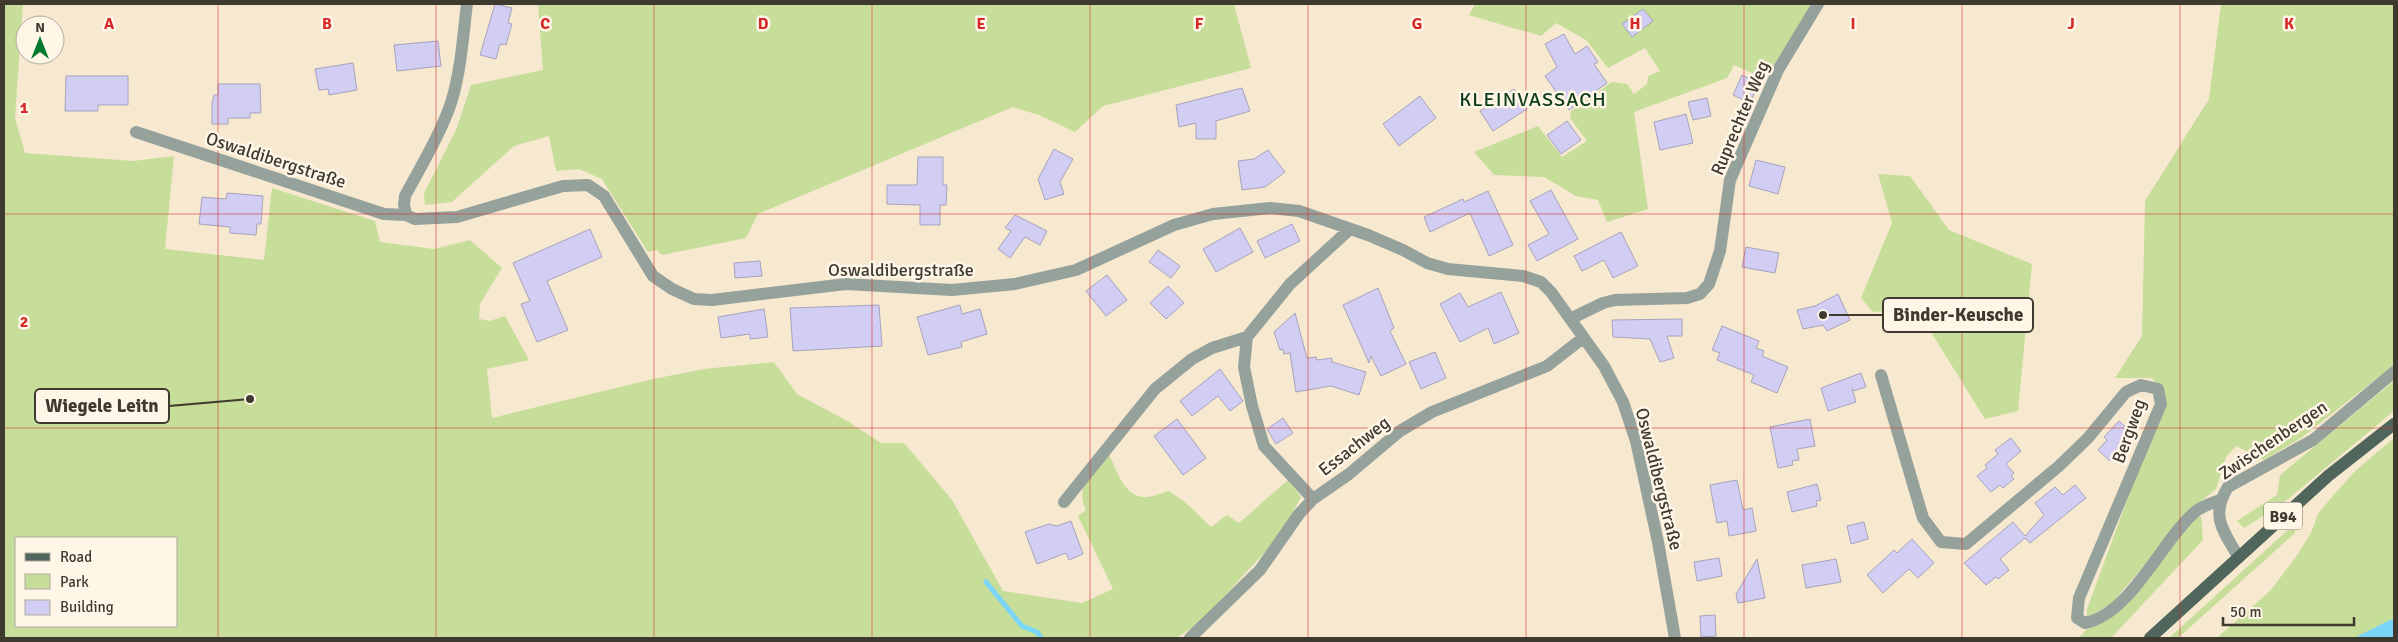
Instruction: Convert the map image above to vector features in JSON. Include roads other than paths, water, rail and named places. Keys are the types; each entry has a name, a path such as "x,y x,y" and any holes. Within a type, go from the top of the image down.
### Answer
{"main road":[{"name":"B94","path":"2150,638 2328,476 2394,424"}],"street":[{"path":"406,215 404,204 406,196 441,128 451,102 457,80 467,4"},
{"name":"Ruprechter Weg","path":"1570,319 1603,302 1687,298 1700,294 1709,284 1720,251 1730,180 1778,70 1818,4"},
{"name":"Oswaldibergstraße","path":"136,132 384,214 406,215 414,219 457,217 563,186 588,185 604,196 654,276 672,289 694,299 712,300 846,284 952,290 1015,284 1076,270 1174,225 1212,214 1270,208 1299,211 1403,250 1427,263 1448,269 1523,276 1541,282 1551,292 1604,366 1623,402 1636,441 1658,542 1675,638"},
{"path":"1313,500 1264,446 1252,406 1244,367 1247,337 1290,284 1350,229"},
{"path":"1064,502 1156,389 1192,359 1212,348 1247,337"},
{"name":"Essachweg","path":"1194,637 1260,570 1299,514 1313,500 1363,463 1400,431 1432,412 1547,366 1583,338"},
{"name":"Zwischenbergen","path":"2238,556 2221,527 2218,513 2220,500 2228,488 2313,440 2394,372"},
{"name":"Bergweg","path":"1881,375 1923,518 1941,542 1966,544 2059,466 2088,438 2126,392 2141,385 2158,389 2161,404 2079,598 2076,613 2078,618 2085,623 2109,611 2125,599 2194,513 2220,500"}],"water":[{"path":"2394,619 2394,638 2354,638 2390,620"}],"waterway":[{"path":"986,582 1022,626 1037,632 1041,638"}],"place":[{"name":"Binder-Keusche","path":"1823,315"},
{"name":"Wiegele Leitn","path":"250,399"}],"district":[{"name":"KLEINVASSACH","path":"1533,99"}]}
